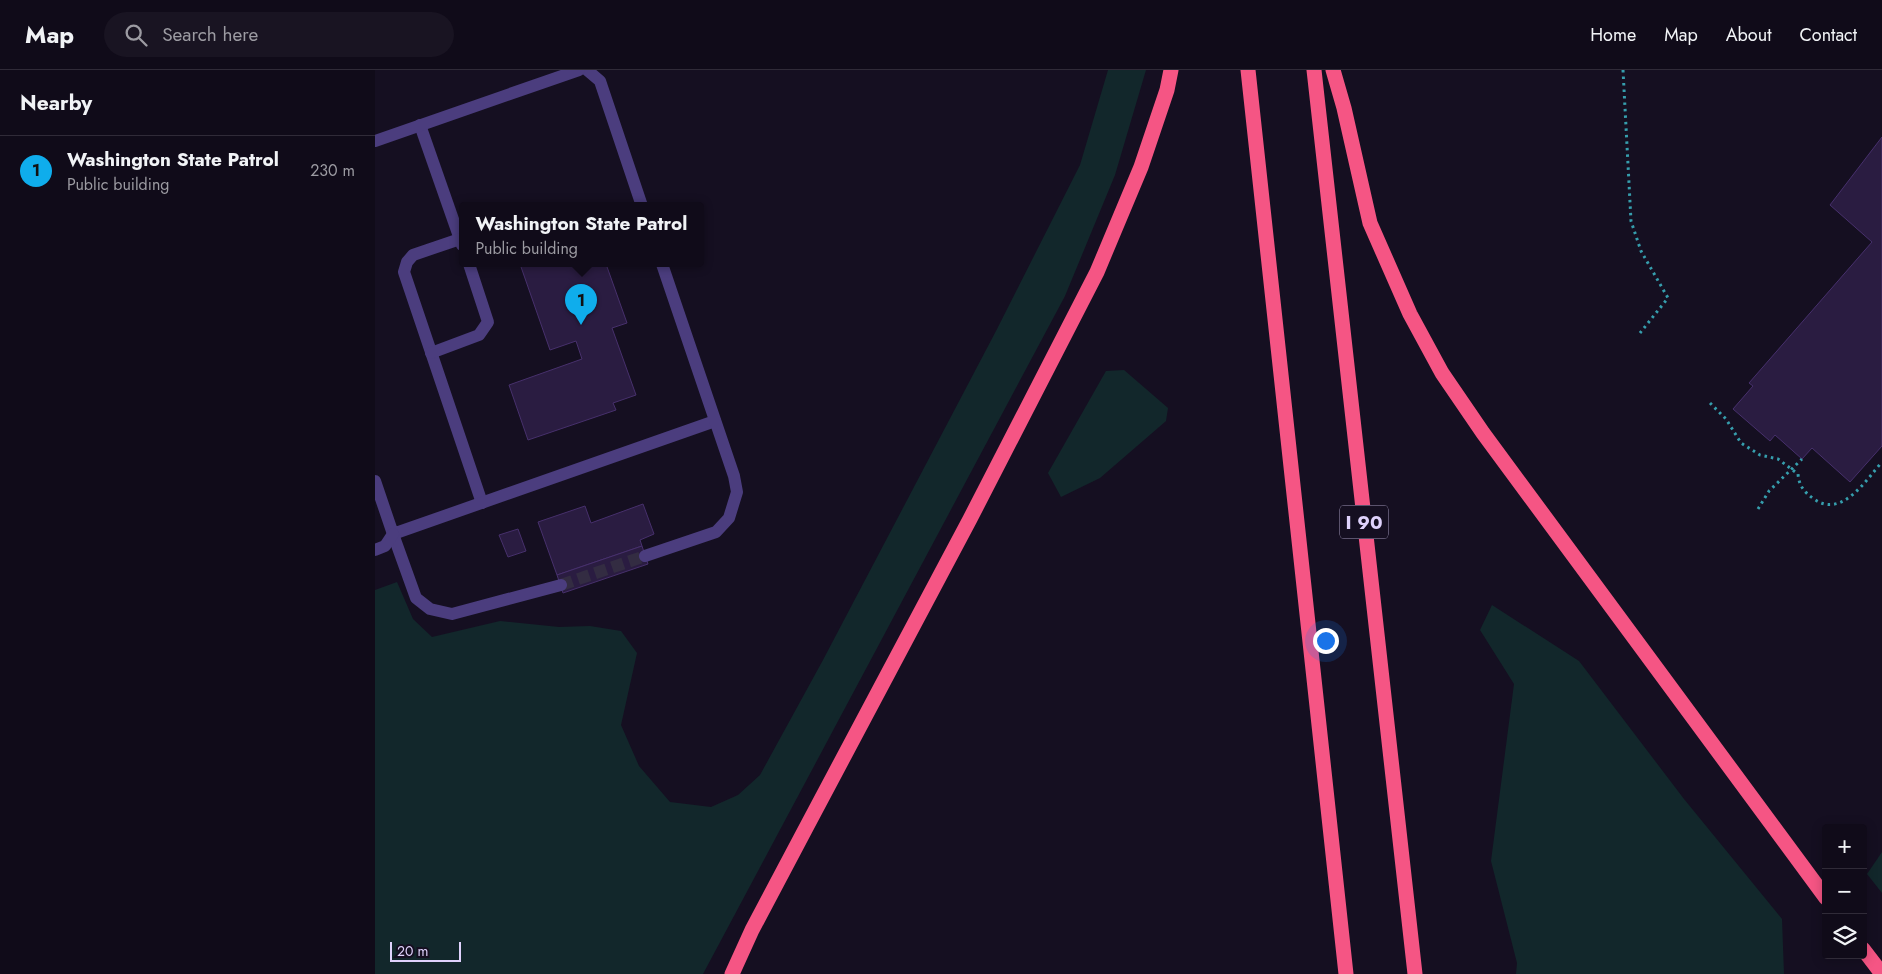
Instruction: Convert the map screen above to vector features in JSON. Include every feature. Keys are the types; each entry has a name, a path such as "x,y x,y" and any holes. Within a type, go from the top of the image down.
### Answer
{"highway":[{"path":"732,974 752,930 970,519 1097,272 1141,167 1167,90 1171,70"},
{"path":"1248,70 1346,974"},
{"name":"I 90","path":"1314,70 1415,974"},
{"path":"1333,70 1344,108 1370,223 1411,314 1442,373 1483,433 1822,893"},
{"path":"1867,954 1882,974"}],"street":[{"path":"375,141 557,74 579,70"},
{"path":"587,70 600,81 641,202"},
{"path":"420,125 459,236"},
{"path":"459,243 413,255 407,262 404,272 482,503"},
{"path":"431,353 479,335 488,322 470,267"},
{"path":"645,556 715,532 729,518 737,492 734,476 662,267"},
{"path":"375,550 385,546 393,534 715,421"},
{"path":"375,481 416,598 430,609 452,614 561,584"}],"path":[{"path":"1623,70 1631,221 1641,251 1668,298 1640,334"},
{"path":"1710,403 1726,419 1741,443 1760,455 1778,459 1792,469 1798,474 1799,485 1807,495 1819,503 1830,505 1849,499 1882,462"},
{"path":"1758,508 1769,491 1802,459"}],"green space":[{"path":"1108,70 1146,70 1115,175 1065,296 703,974 375,974 375,590 397,582 413,619 432,637 500,621 559,627 590,626 621,631 637,653 621,725 639,766 670,802 711,807 738,795 760,775 823,660 996,331 1080,165"},
{"path":"1124,370 1168,408 1166,421 1100,478 1061,497 1048,473 1106,371"},
{"path":"1492,605 1579,661 1684,799 1782,919 1784,974 1516,974 1517,963 1491,861 1514,684 1480,630"},
{"path":"1882,852 1882,893 1867,874"}],"building":[{"path":"1882,137 1882,446 1850,482 1812,448 1802,459 1775,435 1770,441 1733,409 1753,386 1749,383 1872,242 1830,205"},
{"path":"521,267 607,267 627,323 612,328 636,395 613,403 616,410 528,440 509,385 582,359 576,341 550,350"},
{"path":"643,504 654,534 640,540 642,546 557,575 538,522 585,506 591,523"},
{"path":"518,529 526,551 508,557 499,535"},
{"path":"642,546 648,564 563,593 557,575"}],"tunnel":[{"path":"561,585 645,556"}],"place":[{"name":"Washington State Patrol","path":"581,325"}]}
